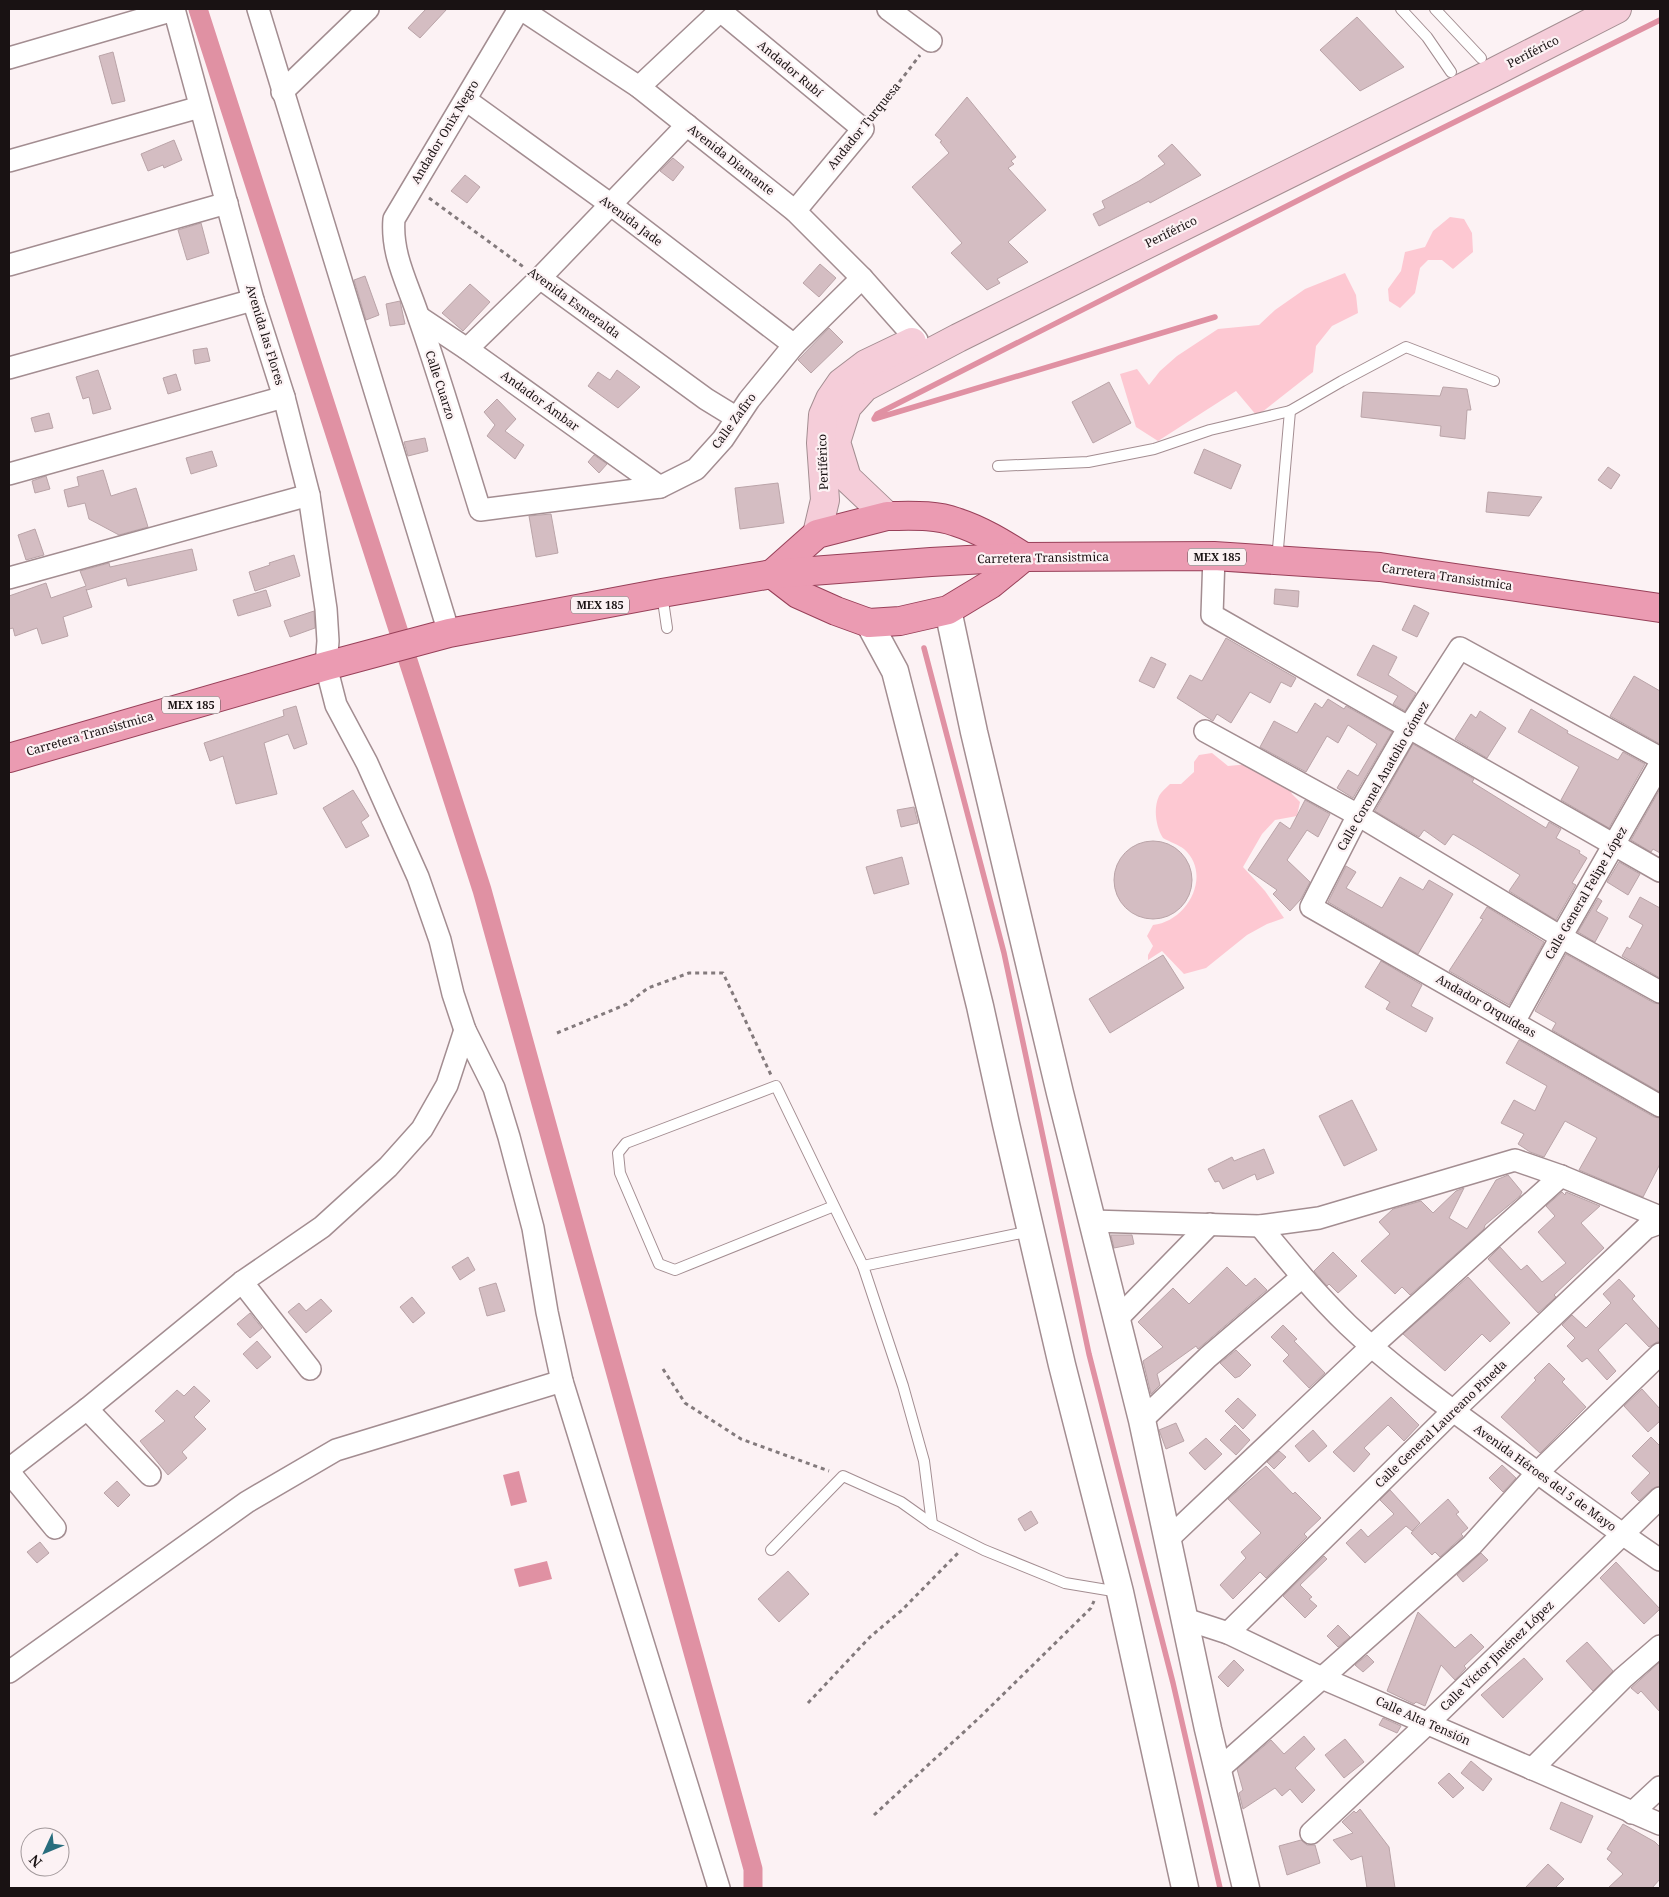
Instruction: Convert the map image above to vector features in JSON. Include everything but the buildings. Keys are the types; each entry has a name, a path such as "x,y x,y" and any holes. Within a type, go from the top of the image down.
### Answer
{"main road":[{"name":"Periférico","path":"1486,66 1580,9"},
{"name":"Periférico","path":"887,516 847,478 836,442 841,383 866,364 1486,66 1617,9"},
{"name":"Periférico","path":"817,534 825,500 821,444 823,415 839,403 865,387 958,338 1457,80"},
{"path":"887,516 927,517 955,521 992,537 1024,557 991,584 948,610 900,621 869,623 798,594 772,574 817,534 887,516"},
{"name":"Carretera Transistmica","path":"9,758 326,666 439,636 772,574 1024,557 1214,556 1380,567 1660,608"}],"street":[{"path":"9,58 174,9"},
{"name":"Avenida las Flores","path":"174,9 254,300 284,397 309,495 326,609 328,641 326,666 336,705 367,762 418,877 440,940 453,994 465,1030 494,1088 533,1228 547,1312 562,1381 719,1888"},
{"path":"258,9 439,636"},
{"path":"282,92 368,9"},
{"name":"Avenida Diamante","path":"520,9 639,87 796,211 862,278 917,340"},
{"name":"Andador Onix Negro","path":"398,262 393,236 394,219 520,9"},
{"path":"639,87 720,9"},
{"name":"Andador Rubí","path":"720,9 863,129"},
{"path":"888,9 931,41"},
{"name":"Avenida Jade","path":"466,100 610,204 794,345"},
{"path":"9,160 200,107"},
{"path":"467,348 540,278 687,125"},
{"name":"Andador Turquesa","path":"796,211 863,129"},
{"path":"9,265 227,203"},
{"name":"Calle Cuarzo","path":"398,262 419,317 480,510"},
{"name":"Avenida Esmeralda","path":"540,278 706,399 737,418"},
{"name":"Calle Zafiro","path":"480,510 660,487 696,469 723,439 749,400 794,345 862,278"},
{"path":"9,368 254,300"},
{"name":"Andador Ámbar","path":"419,317 467,348 660,487"},
{"path":"9,474 284,397"},
{"path":"9,578 309,495"},
{"path":"1214,556 1212,615 1660,871"},
{"path":"948,610 974,732 1044,1027 1142,1420 1218,1770 1246,1888"},
{"path":"869,623 895,671 978,996 1062,1366 1110,1591 1179,1884"},
{"name":"Calle Coronel Anatolio Gómez","path":"1311,906 1358,815 1409,727 1460,648 1660,758"},
{"path":"1205,731 1358,815 1561,937 1660,992"},
{"name":"Calle General Felipe López","path":"1514,1022 1660,764"},
{"name":"Andador Orquídeas","path":"1311,906 1660,1106"},
{"path":"55,1528 9,1471 242,1282 322,1227 388,1167 422,1128 447,1085 465,1030"},
{"path":"1092,1221 1260,1226 1319,1218 1515,1160 1561,1176 1660,1216"},
{"path":"1168,1539 1372,1346 1561,1176"},
{"name":"Calle General Laureano Pineda","path":"1228,1633 1453,1411 1646,1228 1660,1223"},
{"path":"1117,1318 1210,1224"},
{"name":"Avenida Héroes del 5 de Mayo","path":"1260,1226 1302,1277 1348,1325 1372,1346 1453,1411 1660,1560"},
{"path":"1142,1420 1208,1357 1302,1277"},
{"path":"242,1282 310,1369"},
{"path":"1218,1770 1472,1545 1537,1473 1660,1354"},
{"path":"9,1672 246,1502 336,1450 562,1381"},
{"path":"87,1409 150,1475"},
{"name":"Calle Víctor Jiménez López","path":"1311,1833 1428,1723 1660,1498"},
{"name":"Calle Alta Tensión","path":"1185,1620 1228,1633 1322,1678 1660,1824"},
{"path":"1532,1769 1623,1678 1660,1646"},
{"path":"1632,1813 1660,1787"}],"lane":[{"path":"1401,9 1427,37 1457,80"},
{"path":"1435,9 1486,66"},
{"path":"998,466 1088,462 1154,449 1210,430 1290,411 1406,347 1494,381"},
{"path":"1277,560 1290,411"},
{"path":"662,593 667,628"},
{"path":"834,1206 675,1270 659,1264 620,1173 618,1153 626,1144 776,1086 834,1206 863,1266 903,1386 924,1461 932,1524"},
{"path":"863,1266 1031,1230"},
{"path":"771,1550 843,1476 901,1502 932,1524 970,1543 1065,1583 1110,1591"}],"path":[{"name":"Andador Turquesa","path":"863,129 931,41"},
{"name":"Avenida Esmeralda","path":"413,186 540,278"},
{"path":"557,1033 627,1004 648,988 664,982 689,973 723,973 776,1086"},
{"path":"663,1369 685,1403 741,1439 843,1476"},
{"path":"808,1703 870,1637 902,1610 951,1558 970,1543"},
{"path":"874,1815 979,1718 1110,1591"}],"shaded area":[{"path":"1450,217 1464,219 1472,233 1473,252 1453,269 1442,260 1428,260 1420,268 1415,293 1400,308 1389,301 1388,289 1401,271 1405,252 1425,247 1433,231"},
{"path":"1345,273 1356,295 1358,313 1332,326 1316,346 1313,372 1257,416 1236,391 1158,441 1136,427 1120,374 1137,369 1149,385 1160,371 1177,356 1218,329 1259,325 1275,310 1305,289"},
{"path":"1212,753 1228,766 1249,764 1288,784 1292,794 1300,802 1297,816 1275,820 1262,834 1243,867 1265,891 1284,918 1267,924 1247,935 1206,968 1184,974 1162,951 1148,960 1148,955 1153,946 1147,936 1153,925 1165,922 1176,916 1192,896 1196,884 1196,871 1192,860 1184,849 1163,838 1157,823 1156,806 1160,794 1170,784 1181,784 1194,772 1194,762 1199,755"},
{"path":"519,1471 527,1502 511,1506 503,1475"},
{"path":"547,1561 552,1579 519,1587 514,1569"}],"waterway":[{"path":"198,9 482,890 753,1869 753,1888"},
{"path":"1215,317 874,419 877,414 1348,175 1660,20"},
{"path":"924,648 1004,953 1089,1354 1173,1683 1220,1888"}]}
